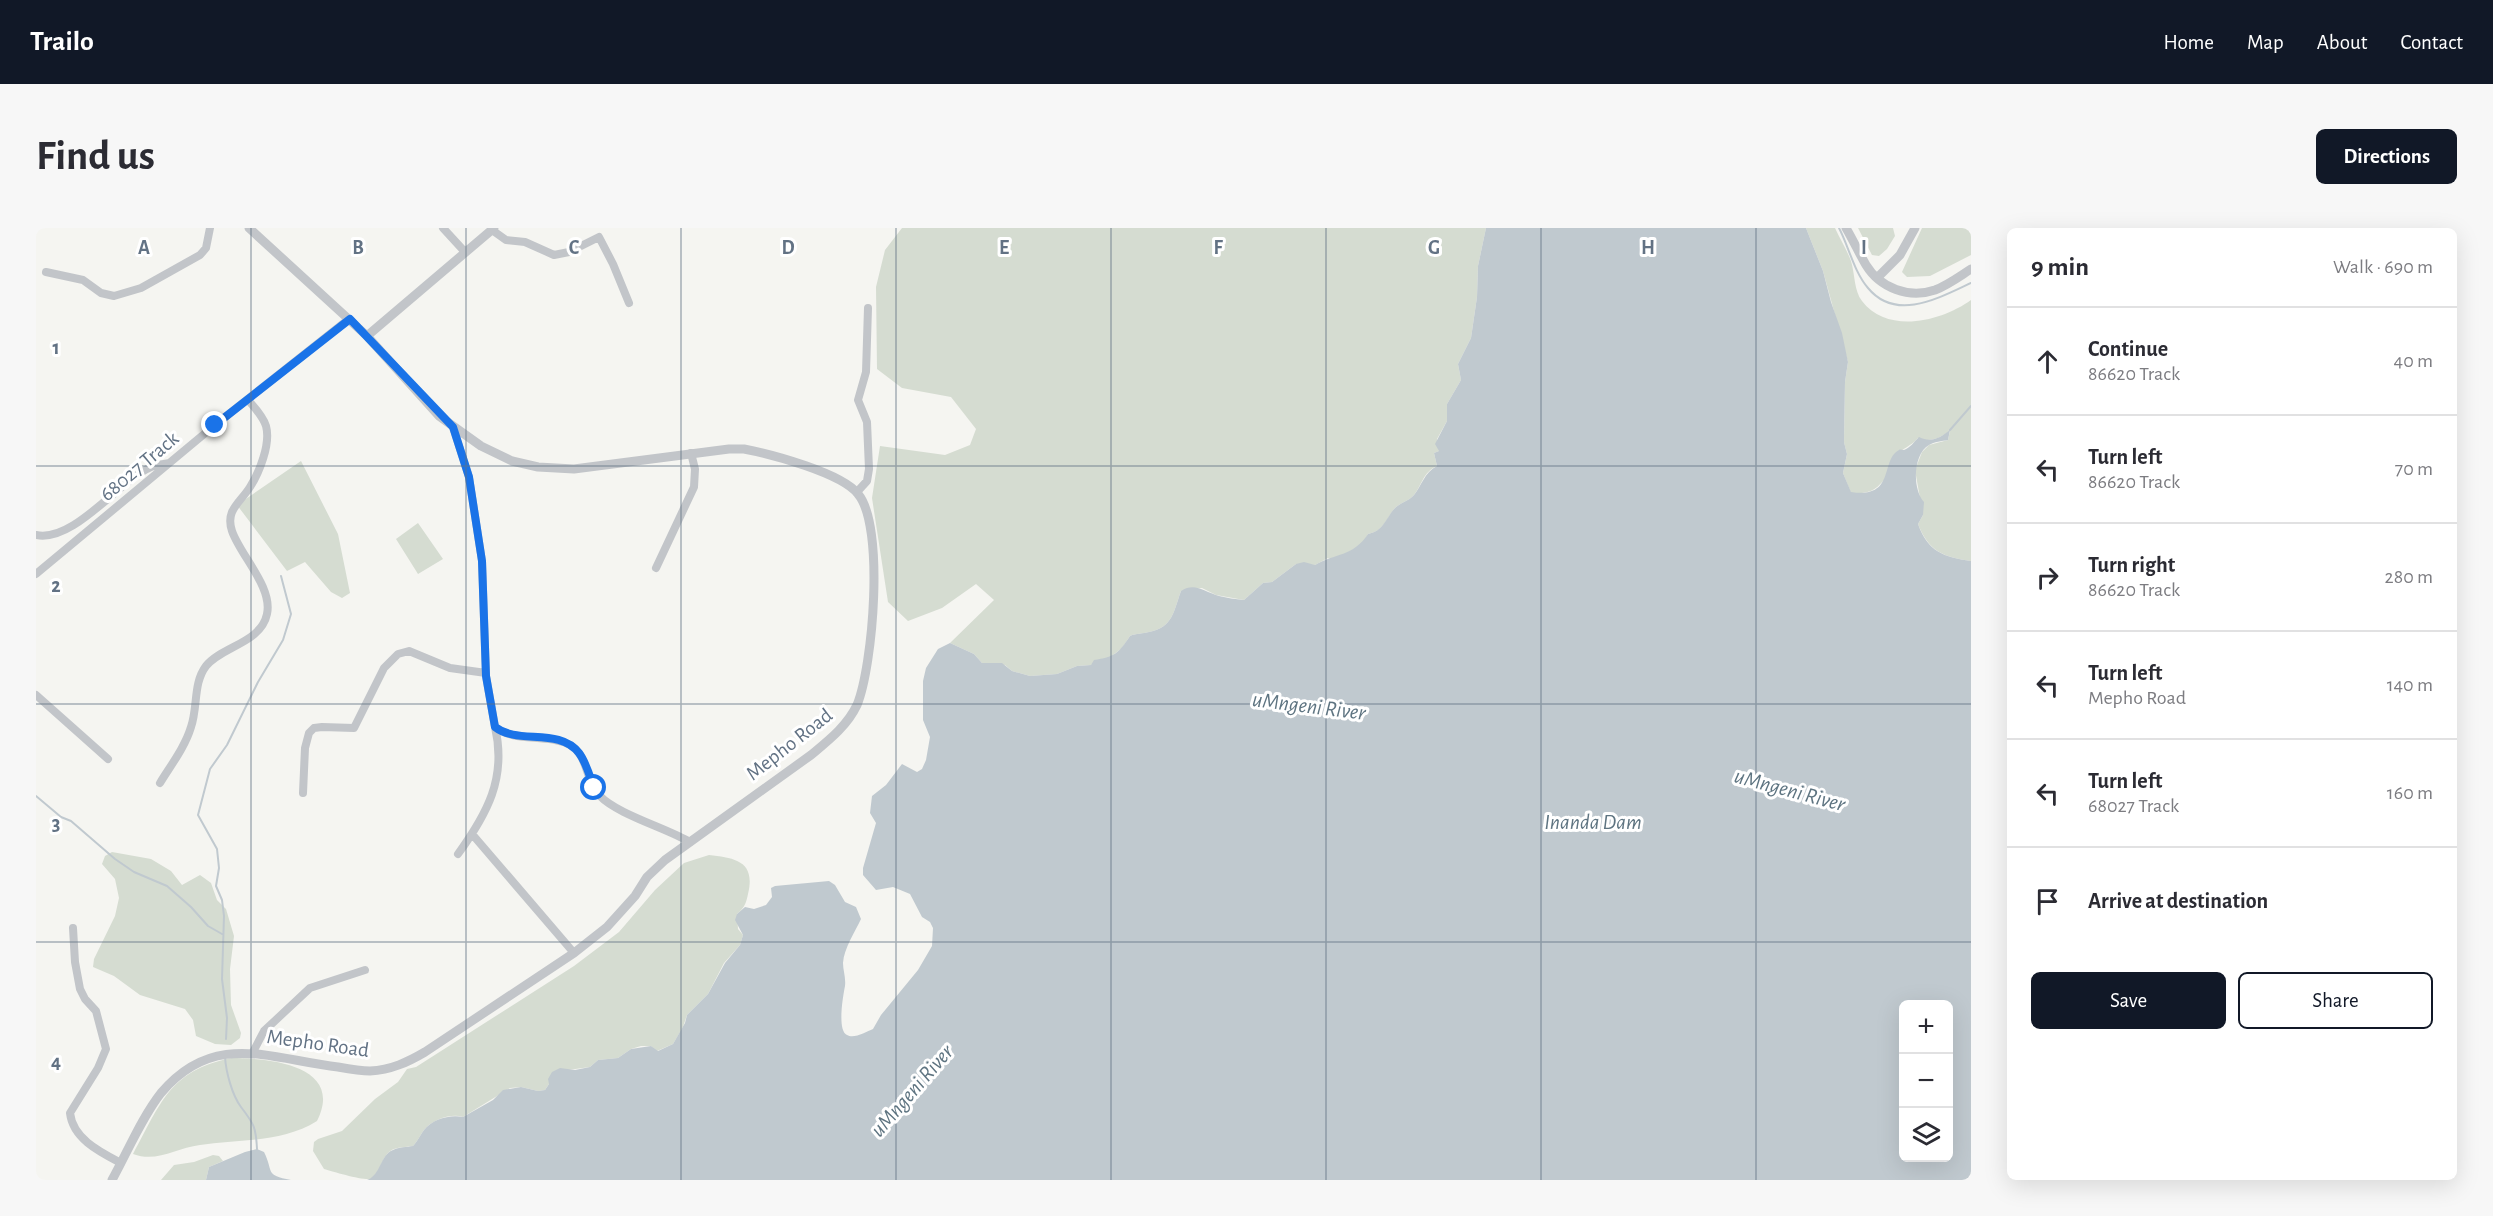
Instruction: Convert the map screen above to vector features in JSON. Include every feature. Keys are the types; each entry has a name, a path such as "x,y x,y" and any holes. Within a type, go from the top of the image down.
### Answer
{"street":[{"path":"46,272 83,280 101,293 123,294 141,288 200,255 206,248 210,228"},
{"path":"249,228 350,319 440,416 453,427 512,461 558,470 606,466 729,449 755,451 830,475 857,492 867,481 869,469 867,422 858,400 866,372 868,308"},
{"path":"443,228 465,252"},
{"path":"1846,228 1867,266 1877,278 1898,291 1936,290 1971,268"},
{"path":"1877,278 1900,255 1915,228"},
{"path":"367,336 493,229 506,240 525,242 554,255 569,252 599,237 629,303"},
{"name":"68027 Track","path":"36,574 171,462 350,319"},
{"path":"160,783 185,743 191,728 198,677 212,660 248,639 267,614 265,594 232,530 230,520 232,508 254,478 267,438 262,417 248,400"},
{"path":"453,427 469,477 482,561 486,673 499,745 494,791 472,834 458,854"},
{"path":"656,568 694,487 695,469 690,453"},
{"path":"36,535 51,535 72,525 94,511 140,473 171,462"},
{"name":"Mepho Road","path":"112,1180 160,1095 188,1067 223,1053 253,1052 368,1071 407,1062 426,1052 574,953 607,927 635,896 647,878 665,860 832,738 848,720 857,704 864,680 874,621 869,521 857,492"},
{"path":"303,793 306,740 309,733 314,728 322,727 354,728 384,668 398,654 409,651 450,669 486,673"},
{"path":"36,694 76,733 108,759"},
{"path":"495,727 502,733 558,740 571,746 579,752 600,796 610,804 690,842"},
{"path":"472,834 574,953"},
{"path":"73,928 80,989 84,999 96,1011 106,1049 98,1068 70,1113 70,1118 82,1137 93,1148 121,1163"},
{"path":"253,1052 264,1031 310,988 365,970"}],"shaded area":[{"path":"902,228 1486,228 1478,266 1477,297 1471,338 1458,364 1461,380 1447,404 1447,421 1437,439 1439,451 1434,453 1437,466 1426,475 1414,495 1396,507 1381,528 1368,534 1362,545 1335,559 1328,558 1315,565 1296,564 1272,582 1263,583 1244,600 1216,595 1202,588 1181,591 1171,617 1163,627 1130,636 1122,648 1108,659 1102,659 1091,665 1077,666 1057,674 1030,676 1012,671 1005,665 982,663 974,654 950,643 994,600 976,584 942,608 908,621 888,602 872,498 880,446 945,455 970,445 976,429 951,397 902,388 877,369 876,287 885,250"},
{"path":"1806,228 1835,228 1851,261 1859,297 1873,312 1886,318 1900,321 1931,319 1971,300 1971,561 1938,552 1927,541 1918,524 1923,515 1915,470 1922,452 1929,445 1948,440 1950,431 1935,439 1918,438 1894,457 1889,467 1889,474 1877,487 1869,492 1851,493 1843,473 1847,454 1844,442 1845,382 1848,362 1823,271"},
{"path":"1858,228 1893,228 1895,236 1887,249 1879,256 1872,255"},
{"path":"1922,228 1971,228 1971,255 1930,276 1907,277 1902,272"},
{"path":"301,461 338,534 350,593 342,598 331,592 305,562 287,571 237,505"},
{"path":"418,523 443,559 418,574 396,539"},
{"path":"112,852 151,859 171,871 182,885 200,875 211,883 217,900 226,909 234,936 230,969 231,1005 241,1033 240,1038 231,1045 215,1044 196,1036 193,1020 185,1009 140,995 114,976 93,967 94,959 115,916 119,898 115,879 102,864 105,856"},
{"path":"709,855 735,860 746,868 749,874 747,900 737,914 738,929 743,935 740,945 724,963 708,994 687,1015 673,1044 657,1051 651,1046 631,1049 618,1058 598,1060 590,1067 568,1070 549,1084 545,1090 510,1088 463,1117 453,1116 437,1120 427,1126 413,1146 396,1148 386,1155 377,1173 370,1179 324,1169 313,1151 314,1142 342,1131 375,1099 398,1082 407,1069 416,1067 574,966 619,932 655,890 684,863"},
{"path":"231,1058 282,1063 299,1068 312,1076 321,1088 323,1102 317,1121 304,1128 275,1137 200,1145 150,1157 133,1154 160,1105 180,1081 193,1071"},
{"path":"213,1155 219,1156 223,1161 209,1167 206,1180 161,1180 174,1165 194,1162"}],"water":[{"name":"Inanda Dam","path":"1486,228 1806,228 1823,271 1842,333 1848,362 1845,382 1844,442 1847,454 1843,473 1851,492 1865,493 1875,490 1885,477 1893,455 1899,450 1908,448 1919,437 1928,440 1935,439 1950,430 1948,440 1931,444 1920,456 1916,481 1917,489 1924,502 1923,515 1918,524 1927,541 1938,552 1971,561 1971,1180 367,1180 375,1174 385,1156 398,1148 413,1146 427,1126 447,1117 463,1117 493,1100 503,1090 521,1087 538,1091 545,1090 552,1072 560,1068 575,1070 590,1067 598,1060 618,1058 631,1049 651,1046 658,1051 673,1044 687,1015 708,994 725,963 740,945 743,935 735,920 737,914 745,907 754,909 766,905 772,897 771,888 775,886 829,881 835,885 845,902 856,907 861,919 848,946 843,963 845,983 842,1027 844,1032 850,1036 860,1035 873,1029 881,1015 918,970 932,946 933,928 930,922 922,917 910,894 893,887 876,890 863,875 863,868 876,823 870,813 872,796 886,785 902,764 917,772 922,769 926,760 930,737 923,720 923,681 926,668 938,649 950,643 974,654 982,663 1002,663 1012,671 1030,676 1057,674 1077,666 1091,665 1094,660 1115,654 1130,636 1163,627 1174,611 1181,591 1186,588 1191,587 1219,596 1244,600 1263,583 1272,582 1296,564 1304,562 1315,565 1350,551 1368,534 1380,528 1396,507 1414,495 1426,476 1437,466 1434,453 1439,451 1435,444 1447,421 1447,404 1461,380 1458,364 1471,338 1477,297 1478,266"},
{"path":"257,1149 264,1152 273,1174 291,1180 206,1180 209,1167"}],"waterway":[{"path":"1839,228 1863,282 1879,298 1891,304 1918,304 1971,283"},
{"path":"1950,430 1971,406"},
{"path":"226,1039 227,1018 222,979 224,916 222,900 216,886 219,868 217,849 198,815 210,769 227,745 258,682 283,640 291,614 281,576"},
{"path":"36,796 61,817 71,821 115,859 134,872 167,886 208,926 222,934"},
{"path":"225,1057 228,1076 235,1096 254,1126 257,1149"}],"route":[{"path":"215,425 350,319 440,416 453,427 469,477 482,561 486,676 495,727 502,733 558,740 571,746 579,752 594,788"}],"water label":[{"name":"uMngeni River","path":"1309,705"},
{"name":"uMngeni River","path":"1790,789"},
{"name":"uMngeni River","path":"911,1090"}]}
